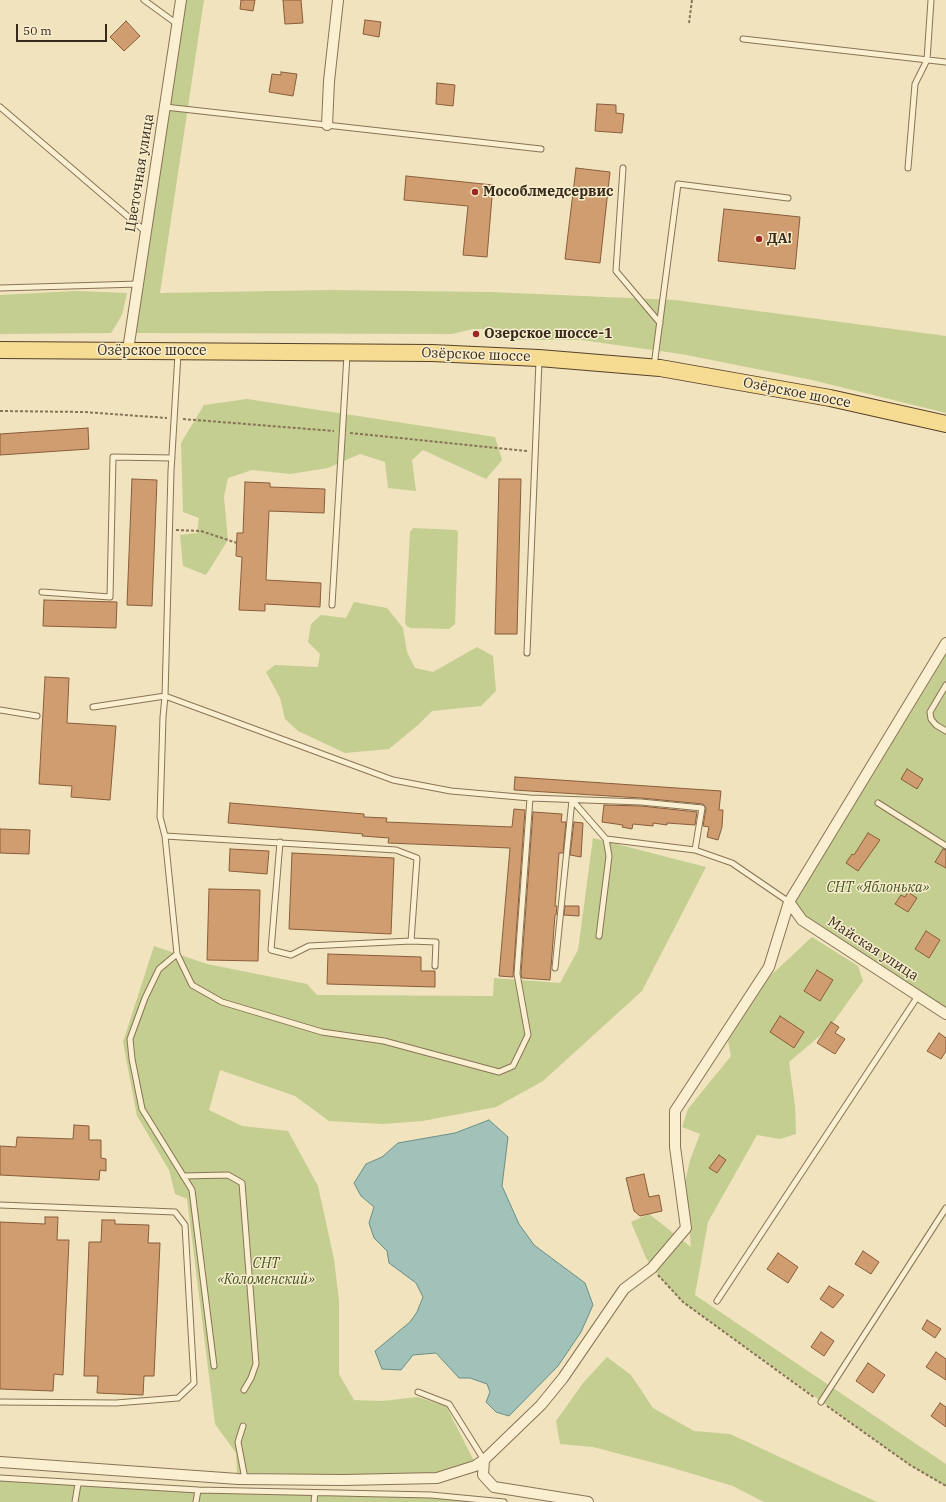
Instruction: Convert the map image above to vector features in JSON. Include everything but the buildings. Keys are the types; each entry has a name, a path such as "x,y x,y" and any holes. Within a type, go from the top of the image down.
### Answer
{"main road":[{"name":"Озёрское шоссе","path":"0,350 347,352 463,354 539,358 654,367 830,398 946,424"}],"street":[{"name":"Цветочная улица","path":"128,350 181,0"},
{"path":"327,125 329,81 338,0"},
{"path":"0,1462 245,1479 437,1478 475,1466 484,1460 541,1404 563,1378 624,1289 652,1268 686,1228 675,1147 675,1111 769,967 789,902 946,643"},
{"name":"Майская улица","path":"789,902 802,920 946,1014"},
{"path":"484,1460 483,1475 494,1487 588,1502"}],"lane":[{"path":"144,0 177,24"},
{"path":"908,168 915,84 927,60 931,0"},
{"path":"743,39 946,62"},
{"path":"0,107 146,232"},
{"path":"165,107 542,149"},
{"path":"623,168 616,271 660,323"},
{"path":"654,367 678,184 788,198"},
{"path":"0,288 139,284"},
{"path":"178,351 169,530 165,696 160,817 165,836 176,954 192,985 222,1002 322,1032 384,1041 499,1072 513,1066 528,1035 517,974 530,798"},
{"path":"332,605 347,352"},
{"path":"527,653 534,451 539,358"},
{"path":"42,592 110,597 113,457 172,458"},
{"path":"946,685 930,712 931,719 936,725 946,731"},
{"path":"93,707 165,696 394,780 451,791 530,798 641,802 702,808 695,850"},
{"path":"0,710 37,716"},
{"path":"572,800 606,839 609,856 599,936"},
{"path":"555,968 572,800"},
{"path":"878,803 946,846"},
{"path":"165,836 396,850 417,858 411,941"},
{"path":"606,839 695,850 732,863 789,902"},
{"path":"280,842 271,950 291,955 309,946 411,941 436,942 435,966"},
{"path":"176,954 160,969 146,998 130,1039 132,1059 142,1109 192,1190 214,1366"},
{"path":"717,1301 918,996"},
{"path":"183,1176 228,1175 242,1183 256,1364 251,1378 244,1390"},
{"path":"0,1205 175,1212 185,1225 194,1382 178,1398 116,1403 0,1402"},
{"path":"821,1402 946,1208"},
{"path":"418,1392 449,1404 484,1460"},
{"path":"243,1426 238,1442 245,1479"},
{"path":"0,1478 78,1484 198,1490 431,1495 504,1502"},
{"path":"75,1502 78,1484"},
{"path":"196,1502 198,1490"},
{"path":"314,1502 315,1493"},
{"path":"430,1502 431,1495"}],"path":[{"path":"689,22 692,0"},
{"path":"0,412 84,412 174,418 343,432 534,451"},
{"path":"169,530 201,531 237,543"},
{"path":"652,1268 683,1302 910,1465 946,1486"}],"green space":[{"path":"183,0 204,0 160,293 330,290 490,292 675,300 946,336 946,413 812,380 681,354 581,340 510,340 501,337 488,329 473,329 452,334 136,333 160,160 171,99"},
{"path":"76,291 127,293 122,315 111,333 0,334 0,295"},
{"path":"247,399 495,437 502,460 486,479 423,450 412,460 416,491 388,488 385,462 360,454 328,468 290,474 252,470 228,478 224,497 228,540 206,575 183,566 180,535 197,533 199,518 183,512 181,443 204,405"},
{"path":"413,528 456,530 458,532 455,624 449,629 410,628 406,625 410,532"},
{"path":"354,602 387,608 403,628 407,652 415,668 433,672 477,647 493,656 496,691 481,706 432,711 418,725 389,749 345,753 298,731 285,719 280,698 266,672 275,665 318,667 320,654 308,642 311,624 321,615 346,618"},
{"name":"СНТ «Яблонька»","path":"946,643 946,1014 802,920 789,902"},
{"name":"СНТ «Коломенский»","path":"593,838 706,867 642,991 543,1081 496,1107 423,1121 383,1124 329,1121 295,1096 220,1070 209,1110 242,1126 288,1131 318,1186 334,1259 339,1301 339,1374 354,1400 382,1401 418,1397 446,1406 474,1461 453,1470 427,1476 237,1473 236,1453 215,1424 187,1199 175,1194 169,1170 137,1116 123,1042 154,946 207,964 307,984 317,995 493,996 494,978 560,983 578,950"},
{"path":"812,937 858,966 863,981 829,1028 789,1062 795,1106 796,1134 780,1139 757,1135 708,1222 695,1295 946,1464 946,1486 910,1465 683,1302 659,1276 646,1258 631,1222 649,1214 691,1247 685,1183 690,1160 700,1134 682,1127 688,1109 731,1056 728,1041 769,977"},
{"path":"607,1357 631,1375 653,1408 694,1431 730,1434 877,1502 764,1502 733,1486 666,1466 593,1447 560,1444 556,1421 583,1383"},
{"path":"0,1478 198,1490 418,1495 504,1502 0,1502"}],"water":[{"path":"489,1120 508,1137 502,1186 519,1224 534,1245 585,1283 593,1305 581,1332 558,1366 509,1416 496,1412 486,1402 490,1392 487,1384 470,1378 459,1378 436,1353 413,1355 401,1370 382,1369 375,1351 410,1322 417,1312 423,1297 416,1283 389,1263 387,1251 374,1238 369,1223 374,1207 361,1196 354,1183 366,1164 382,1157 398,1143 455,1133"}],"place":[{"name":"Мособлмедсервис","path":"475,192"},
{"name":"ДА!","path":"759,239"},
{"name":"Озерское шоссе-1","path":"476,334"}]}
